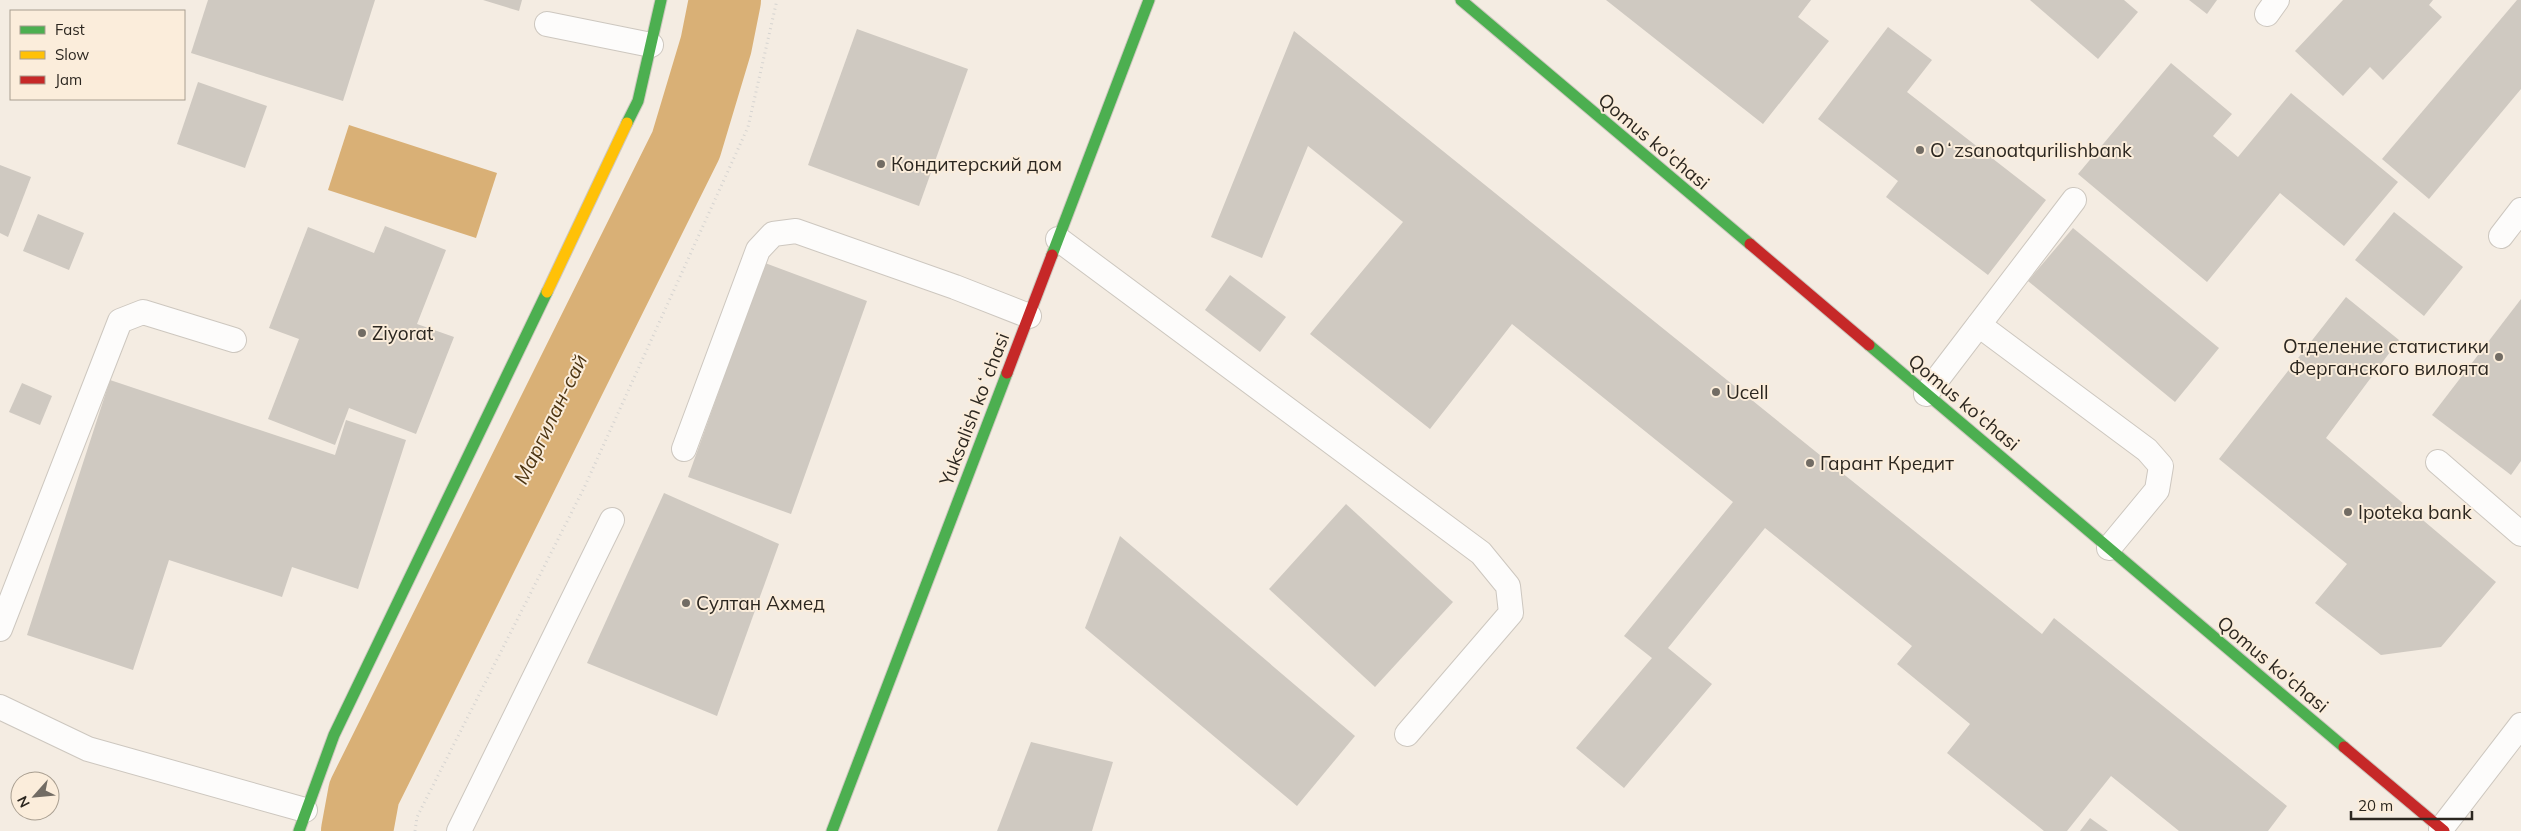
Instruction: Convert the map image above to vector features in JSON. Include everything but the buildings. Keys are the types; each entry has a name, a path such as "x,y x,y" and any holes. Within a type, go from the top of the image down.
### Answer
{"street":[{"path":"302,821 338,726 638,101 661,0"},
{"name":"Yuksalish koʻchasi","path":"832,831 1149,0"},
{"name":"Qomus ko'chasi","path":"1461,0 2442,830"}],"lane":[{"path":"547,24 651,45"},
{"path":"1926,394 2074,200"},
{"path":"2501,236 2521,210"},
{"path":"684,449 758,250 773,234 796,231 955,287 1029,316"},
{"path":"1058,239 1481,553 1508,586 1511,614 1407,734"},
{"path":"0,629 120,321 143,312 234,340"},
{"path":"1979,325 2147,450 2161,466 2157,490 2109,548"},
{"path":"2438,462 2521,534"},
{"path":"459,831 612,520"},
{"path":"0,707 88,749 302,821"},
{"path":"2442,830 2521,725"}],"path":[{"path":"415,831 417,817 584,488 748,127 777,0"}],"shaded area":[{"path":"349,125 497,173 476,238 328,190"}],"waterway":[{"name":"Маргилан-сай","path":"357,831 364,793 686,145 716,45 725,0"}],"traffic: fast":[{"path":"627,123 638,101 661,0"},
{"path":"1052,255 1149,0"},
{"path":"1461,0 1750,244"},
{"path":"299,831 334,735 547,292"},
{"path":"1869,345 2344,747"},
{"path":"832,831 1007,373"}],"traffic: slow":[{"path":"547,292 627,123"}],"traffic: jam":[{"path":"1750,244 1869,345"},
{"path":"1007,373 1052,255"},
{"path":"2344,747 2444,831"}],"place":[{"name":"Oʻzsanoatqurilishbank","path":"1920,150"},
{"name":"Кондитерский дом","path":"881,164"},
{"name":"Ziyorat","path":"362,333"},
{"name":"Отделение статистики Ферганского вилоята","path":"2499,357"},
{"name":"Ucell","path":"1716,392"},
{"name":"Гарант Кредит","path":"1810,463"},
{"name":"Ipoteka bank","path":"2348,512"},
{"name":"Султан Ахмед","path":"686,603"}]}
